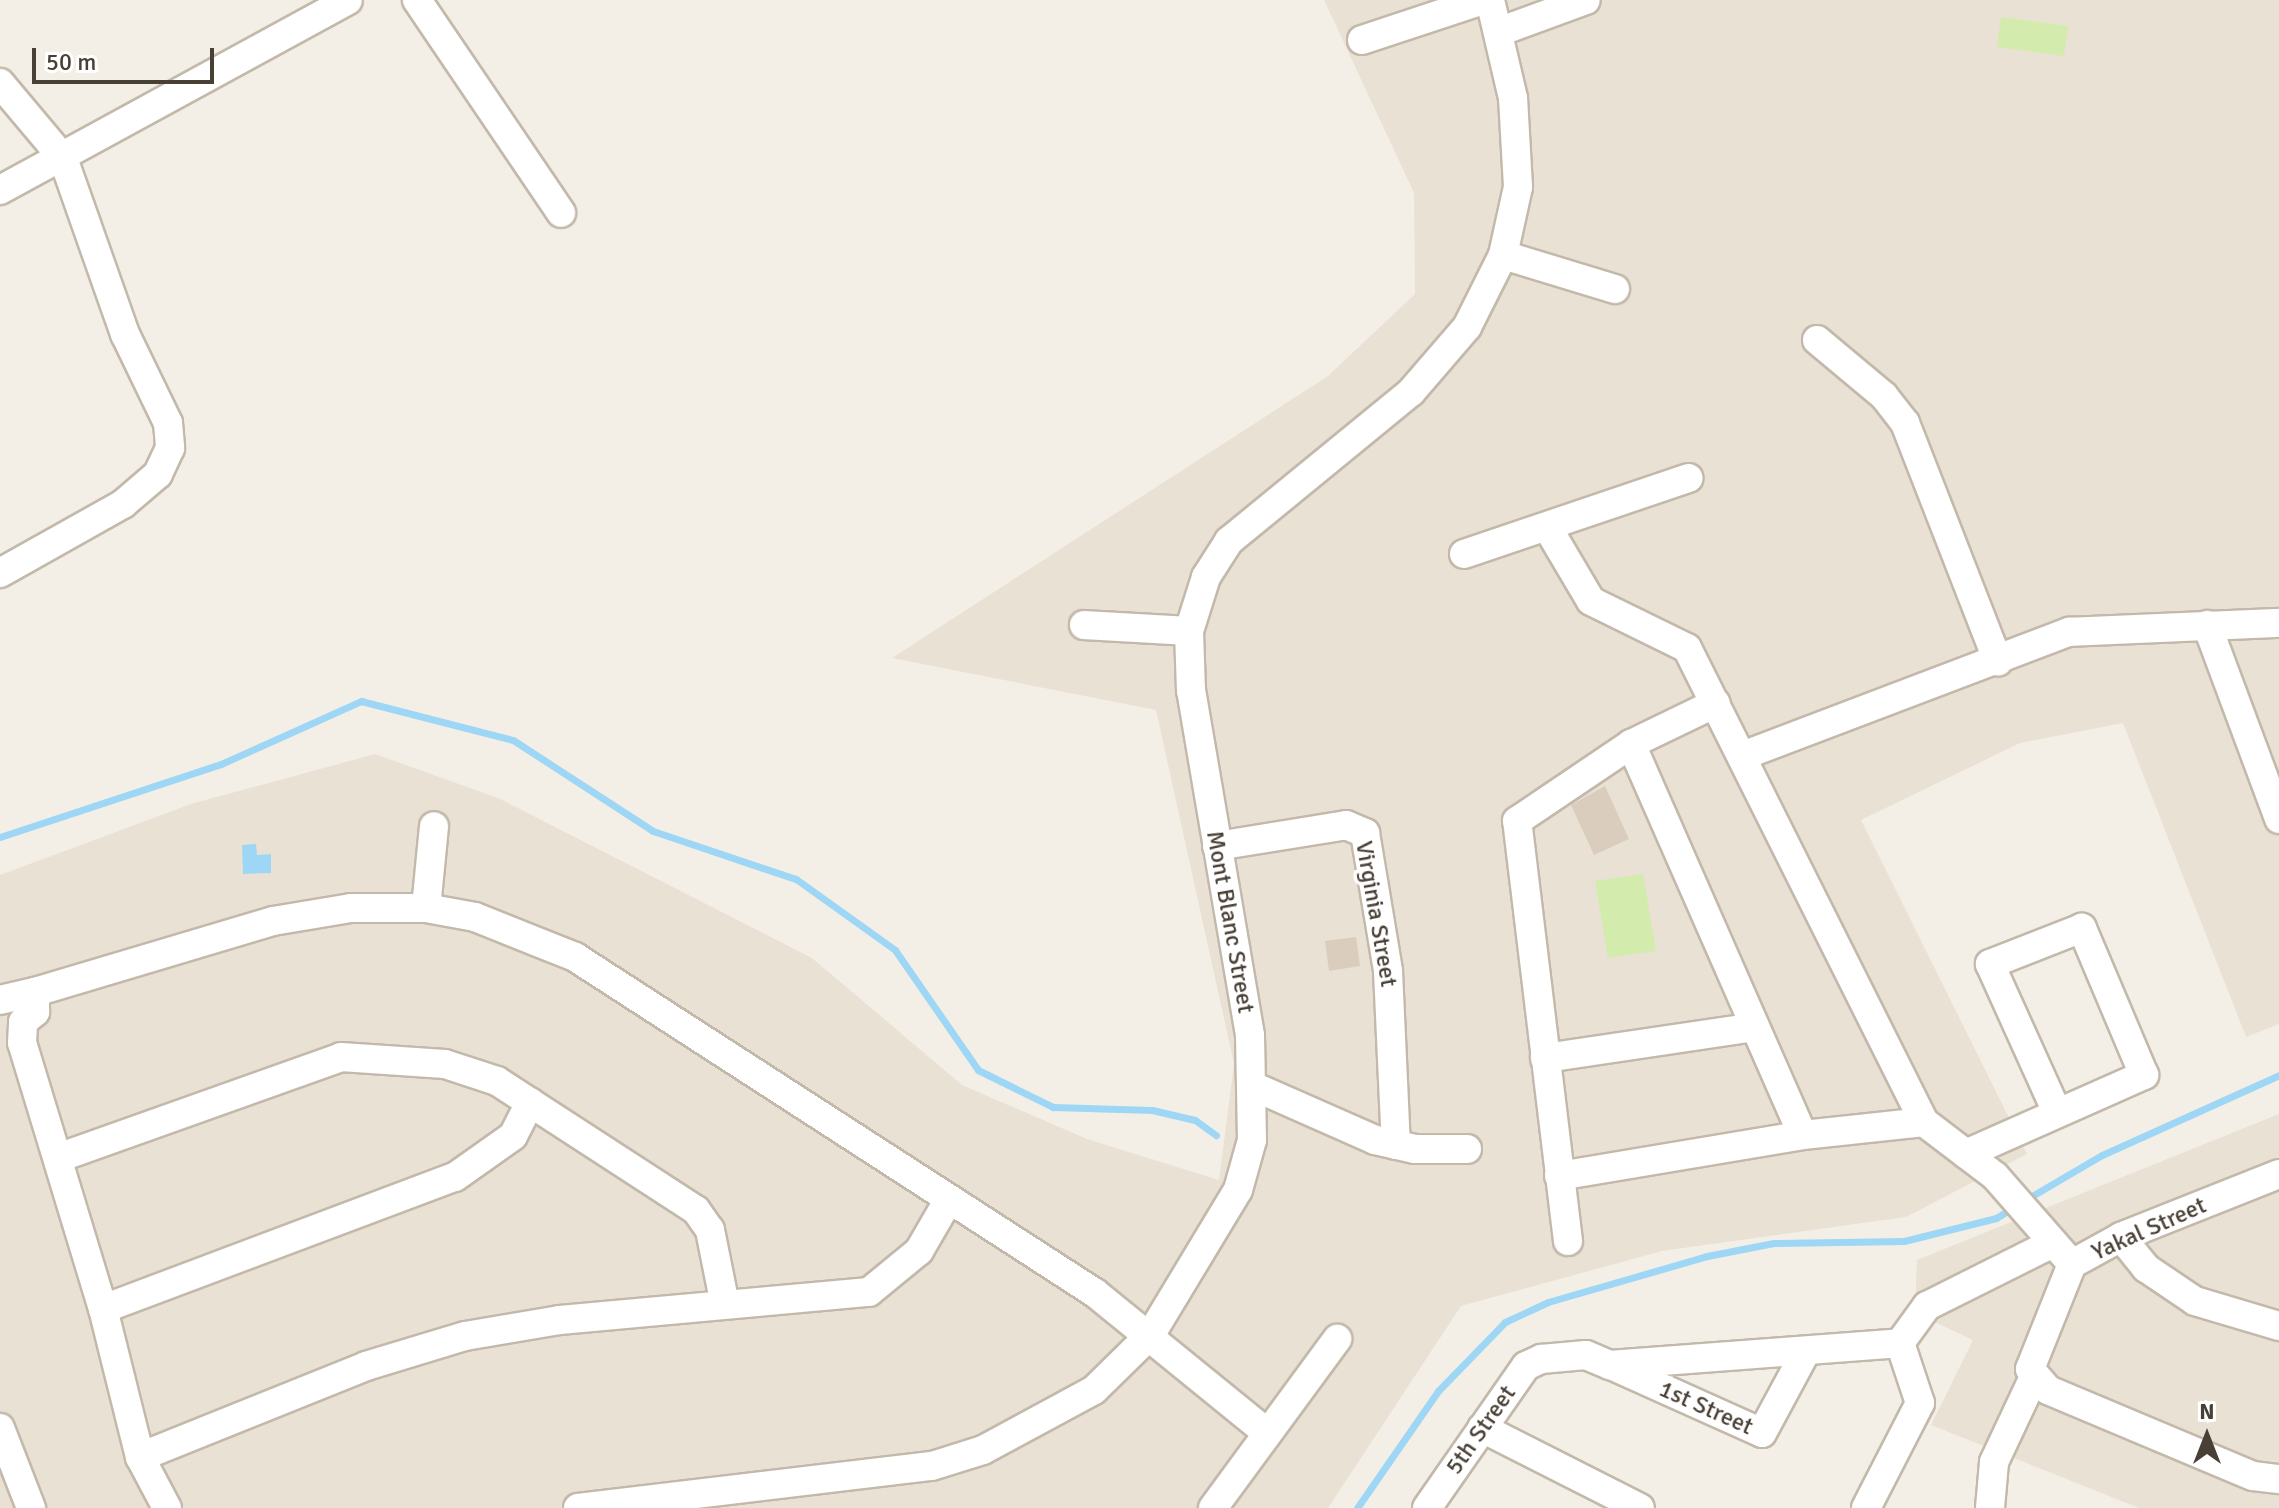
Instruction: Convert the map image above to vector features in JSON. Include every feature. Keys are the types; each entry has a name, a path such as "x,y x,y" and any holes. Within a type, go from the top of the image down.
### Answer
{"street":[{"path":"0,190 348,0"},
{"path":"417,0 561,213"},
{"path":"1362,40 1483,0"},
{"name":"Mont Blanc Street","path":"578,1508 712,1501 886,1474 983,1450 1094,1390 1151,1334 1238,1190 1252,1140 1255,1087 1191,691 1189,631 1206,577 1229,541 1411,392 1467,327 1503,255 1518,187 1501,31 1490,0"},
{"path":"1501,31 1586,0"},
{"path":"0,83 63,158 125,334 168,423 170,448 158,474 123,504 0,573"},
{"path":"1503,255 1615,289"},
{"path":"1817,340 1884,396 1905,423 1998,661"},
{"path":"1464,554 1549,530 1688,478"},
{"path":"1549,530 1591,601 1687,648 1924,1122 1995,1176 2072,1264"},
{"path":"1742,756 2069,632 2279,623"},
{"path":"1084,625 1189,631"},
{"path":"2207,625 2270,771 2279,819"},
{"path":"1568,1241 1517,821 1631,744 1716,703"},
{"path":"1631,744 1803,1135"},
{"name":"Virginia Street","path":"1217,846 1346,825 1365,833 1390,986 1396,1145"},
{"path":"426,908 434,826"},
{"path":"0,1000 273,921 351,908 426,908 533,936 575,957 1151,1334 1267,1433"},
{"path":"1966,1154 2056,1110 2144,1075 2082,928 1990,964 2056,1110"},
{"path":"35,992 22,1043 103,1309 140,1457 167,1508"},
{"path":"1545,1058 1755,1027"},
{"path":"58,1158 341,1057 445,1064 497,1081 696,1210 710,1230 725,1305"},
{"path":"1255,1087 1396,1145 1467,1149"},
{"path":"103,1309 455,1177 513,1136 530,1102"},
{"path":"1559,1176 1803,1135 1924,1122"},
{"name":"Yakal Street","path":"1990,1508 1994,1462 2033,1379 2031,1360 2072,1264 2121,1237 2279,1174"},
{"path":"140,1457 366,1366 465,1336 725,1305 869,1292 919,1251 948,1201"},
{"path":"2121,1237 2146,1268 2195,1301 2279,1326"},
{"path":"1866,1508 1920,1403 1900,1343 1927,1306 2053,1243"},
{"path":"1213,1508 1337,1339"},
{"name":"1st Street","path":"1610,1365 1805,1353 1900,1343"},
{"name":"1st Street","path":"1541,1359 1586,1355 1762,1433 1805,1353"},
{"name":"5th Street","path":"1427,1508 1526,1366 1541,1359"},
{"path":"2033,1379 2253,1476 2279,1479"},
{"path":"1482,1428 1640,1508"},
{"path":"2,1443 31,1508"}],"shaded area":[{"path":"1324,0 2279,0 2279,1024 2246,1037 2123,723 2020,743 1861,820 2027,1154 1906,1217 1662,1251 1461,1306 1328,1508 0,1508 0,875 191,804 375,754 498,798 812,958 962,1085 1087,1139 1219,1180 1234,1064 1156,710 892,658 1328,376 1415,294 1414,193"},
{"path":"2279,1114 2279,1508 2139,1508 1931,1425 1973,1340 1915,1313 1917,1260"}],"green space":[{"path":"2001,17 2068,26 2064,56 1997,47"},
{"path":"1643,874 1656,951 1608,958 1595,881"}],"water":[{"path":"256,844 257,855 271,854 271,873 243,874 242,845"}],"building":[{"path":"1605,786 1629,839 1594,855 1571,805"},
{"path":"1356,937 1360,966 1329,971 1325,941"}],"waterway":[{"path":"0,837 221,764 361,701 513,740 653,831 796,879 895,950 978,1070 1053,1107 1152,1110 1195,1120 1216,1135"},
{"path":"2025,1200 2102,1155 2279,1075"},
{"path":"1357,1508 1438,1391 1505,1322 1548,1302 1707,1256 1774,1243 1904,1241 1996,1218 2014,1207"}]}
